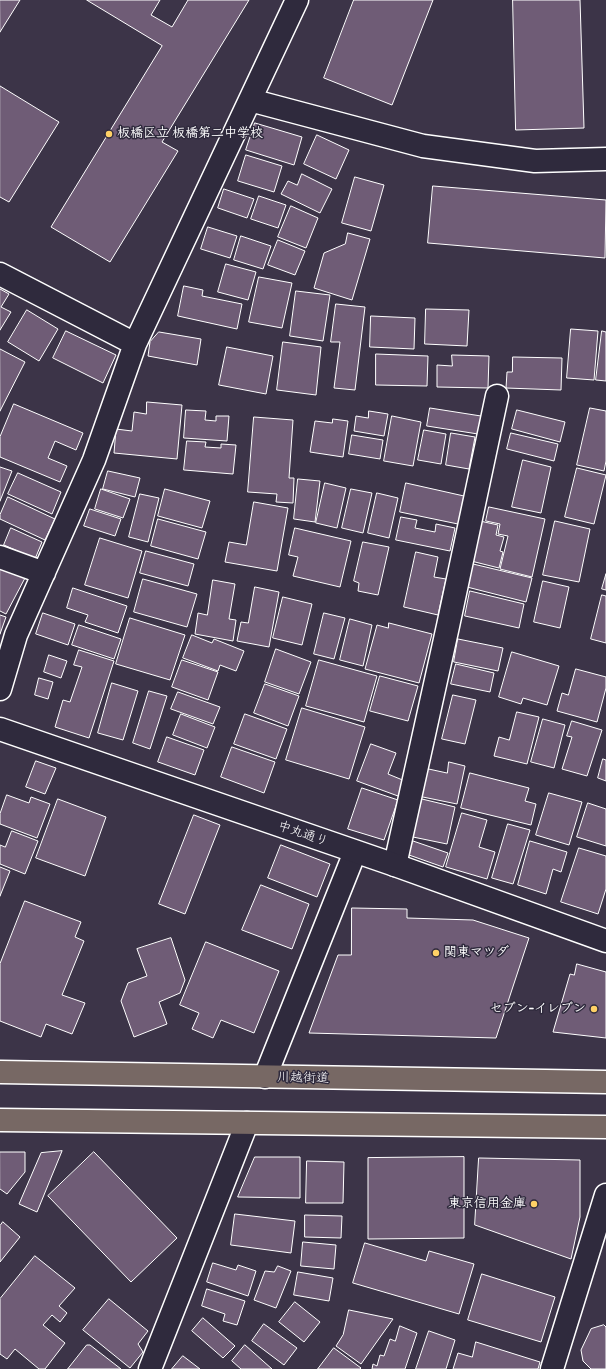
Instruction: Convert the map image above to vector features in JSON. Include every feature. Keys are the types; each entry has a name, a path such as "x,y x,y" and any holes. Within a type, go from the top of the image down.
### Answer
{"highway":[{"name":"川越街道","path":"0,1072 606,1082"},
{"path":"0,1120 606,1126"}],"street":[{"path":"0,690 16,635 94,460 135,344 298,0"},
{"path":"250,100 423,146 535,161 606,159"},
{"path":"0,274 135,344"},
{"path":"395,865 450,618 497,396"},
{"path":"0,557 44,573"},
{"name":"中丸通り","path":"0,729 395,865 606,941"},
{"path":"266,1077 355,852"},
{"path":"150,1369 248,1123"},
{"path":"552,1369 606,1195"}],"building":[{"path":"0,0 20,0 0,32"},
{"path":"87,0 160,0 151,15 172,27 188,0 249,0 162,142 178,151 110,262 51,227 162,46"},
{"path":"354,0 433,0 392,105 324,78"},
{"path":"513,0 580,0 584,128 516,130"},
{"path":"0,86 59,122 9,202 0,197"},
{"path":"255,123 302,137 294,165 246,150"},
{"path":"317,135 349,150 336,179 304,164"},
{"path":"246,155 282,166 274,192 238,181"},
{"path":"302,174 332,189 320,213 281,194 288,181 297,185"},
{"path":"355,177 384,185 371,231 342,223"},
{"path":"433,186 606,200 605,258 428,243"},
{"path":"224,189 254,199 247,218 218,208"},
{"path":"259,196 286,205 278,228 251,219"},
{"path":"291,206 318,218 306,248 278,237"},
{"path":"208,227 237,236 230,258 201,249"},
{"path":"348,233 370,239 352,300 314,288 324,253 345,244"},
{"path":"241,236 271,246 263,269 234,260"},
{"path":"278,240 305,251 295,275 268,265"},
{"path":"226,264 256,272 248,300 218,292"},
{"path":"259,277 292,283 282,328 249,322"},
{"path":"184,286 203,290 202,296 242,304 237,329 178,316"},
{"path":"0,289 9,294 1,307 11,312 0,330"},
{"path":"296,291 330,295 323,341 290,336"},
{"path":"336,304 365,307 355,390 334,388 340,342 331,342"},
{"path":"426,309 469,310 467,346 425,344"},
{"path":"27,310 58,329 39,361 8,342"},
{"path":"371,316 415,318 414,349 370,347"},
{"path":"571,329 598,331 594,380 567,378"},
{"path":"66,331 116,355 103,383 53,358"},
{"path":"602,331 606,332 606,381 596,380"},
{"path":"159,332 201,339 197,365 148,356 150,342"},
{"path":"283,342 321,347 316,395 277,390"},
{"path":"227,347 273,356 266,394 219,385"},
{"path":"0,349 25,362 0,411"},
{"path":"376,354 428,356 427,386 376,385"},
{"path":"452,355 489,356 488,388 437,387 437,365 452,366"},
{"path":"513,357 562,358 561,390 506,388 507,372 512,372"},
{"path":"147,402 182,405 177,459 114,453 116,429 132,431 134,412 146,414"},
{"path":"14,404 83,433 76,450 55,441 48,458 67,466 60,482 0,457 0,437"},
{"path":"430,408 481,416 478,434 427,426"},
{"path":"590,408 606,411 606,461 604,471 577,465"},
{"path":"186,410 206,411 205,420 216,421 216,416 229,416 227,441 184,438"},
{"path":"517,410 565,422 560,442 512,429"},
{"path":"369,411 388,414 384,436 354,431 356,416 368,418"},
{"path":"392,416 421,422 413,466 384,461"},
{"path":"254,417 293,420 289,478 294,478 293,503 276,502 277,494 248,492"},
{"path":"333,419 348,421 343,457 310,452 315,421 332,423"},
{"path":"424,430 446,434 441,464 418,460"},
{"path":"451,433 475,437 469,469 446,465"},
{"path":"511,433 558,444 554,461 507,449"},
{"path":"352,435 383,440 380,459 349,454"},
{"path":"187,441 206,442 205,447 221,448 221,444 236,445 233,474 184,470"},
{"path":"523,460 551,467 541,513 512,507"},
{"path":"0,467 12,471 0,501"},
{"path":"577,468 606,475 594,524 565,517"},
{"path":"108,471 140,478 135,497 103,489"},
{"path":"18,473 61,492 52,514 8,494"},
{"path":"298,479 320,481 315,522 294,519"},
{"path":"325,483 346,488 337,528 316,523"},
{"path":"406,483 464,496 458,524 400,512"},
{"path":"101,489 130,499 123,518 95,509"},
{"path":"165,489 210,501 202,528 158,516"},
{"path":"351,489 372,493 363,533 342,528"},
{"path":"377,493 398,498 389,538 368,533"},
{"path":"140,494 159,498 148,542 129,537"},
{"path":"8,497 55,519 45,540 0,519 0,515"},
{"path":"254,502 288,508 277,571 225,562 229,542 246,545"},
{"path":"489,507 545,519 532,577 500,569 508,536 498,534 500,524 486,521"},
{"path":"90,509 121,519 115,536 84,526"},
{"path":"401,517 417,520 415,528 435,532 436,524 455,528 450,551 396,540"},
{"path":"158,519 206,532 198,559 151,546"},
{"path":"480,521 498,525 496,535 504,537 500,551 503,552 499,568 471,561"},
{"path":"555,521 590,529 579,582 543,575"},
{"path":"11,528 42,542 35,559 4,545"},
{"path":"295,528 351,541 340,587 293,576 298,557 289,555"},
{"path":"100,538 142,551 128,598 85,585"},
{"path":"363,542 389,547 378,595 358,591 359,583 354,581"},
{"path":"146,551 194,564 188,586 140,573"},
{"path":"416,552 438,557 434,577 446,579 438,615 404,607"},
{"path":"473,564 532,578 526,602 467,587"},
{"path":"0,565 25,578 6,614 0,611"},
{"path":"606,574 606,590 602,589"},
{"path":"143,579 197,594 187,627 134,612"},
{"path":"213,580 235,584 229,619 236,620 233,641 195,634 198,613 207,615"},
{"path":"543,581 569,587 560,628 534,622"},
{"path":"255,587 279,592 269,647 237,641 241,622 248,623"},
{"path":"73,588 127,606 118,633 85,622 88,615 67,608"},
{"path":"470,591 524,604 519,628 465,616"},
{"path":"602,595 606,596 606,643 591,639"},
{"path":"283,597 312,604 302,645 273,638"},
{"path":"43,613 75,624 68,645 36,634"},
{"path":"324,613 345,618 334,659 314,654"},
{"path":"0,615 6,617 0,634"},
{"path":"130,618 185,635 170,680 116,664"},
{"path":"350,619 372,625 363,666 340,660"},
{"path":"389,623 432,634 419,683 365,669 377,625 388,628"},
{"path":"79,625 121,639 114,659 72,645"},
{"path":"192,635 212,643 214,639 244,651 236,671 220,665 218,671 183,658"},
{"path":"458,639 503,648 498,671 454,662"},
{"path":"276,649 311,662 299,694 265,682"},
{"path":"79,650 114,661 89,738 55,727 63,700 70,702 82,667 74,665"},
{"path":"512,652 559,666 547,705 523,698 521,704 499,697"},
{"path":"49,655 67,661 61,678 44,672"},
{"path":"182,660 218,672 208,700 172,687"},
{"path":"319,660 377,676 364,722 306,706"},
{"path":"456,664 494,673 490,692 451,684"},
{"path":"576,669 606,677 606,688 597,722 557,711 562,693 568,695"},
{"path":"380,676 418,686 408,721 370,711"},
{"path":"39,678 53,682 48,699 35,695"},
{"path":"112,683 138,691 123,740 98,733"},
{"path":"265,684 299,696 288,726 254,713"},
{"path":"149,691 167,696 150,749 133,743"},
{"path":"178,692 220,707 213,724 171,709"},
{"path":"453,695 476,700 465,744 442,739"},
{"path":"302,708 365,727 349,779 286,760"},
{"path":"517,712 539,717 527,764 494,756 499,737 509,740"},
{"path":"181,714 215,727 207,748 173,735"},
{"path":"245,714 287,729 276,759 234,744"},
{"path":"543,719 565,725 554,768 531,762"},
{"path":"572,721 602,730 587,776 562,769 572,737 567,736"},
{"path":"167,737 204,750 195,775 158,762"},
{"path":"371,744 396,753 388,774 405,781 398,796 357,781"},
{"path":"232,747 275,762 264,793 221,777"},
{"path":"603,759 606,760 606,781 598,778"},
{"path":"36,761 56,768 45,794 26,787"},
{"path":"449,762 465,766 457,804 418,796 424,768 447,773"},
{"path":"470,773 529,788 525,801 536,804 531,825 461,808"},
{"path":"362,788 398,800 384,840 348,829"},
{"path":"549,793 582,802 569,845 536,835"},
{"path":"7,795 29,803 31,797 50,804 37,838 0,824 0,814"},
{"path":"58,799 106,817 85,876 36,858"},
{"path":"422,799 455,807 447,844 413,837"},
{"path":"588,803 606,809 606,846 577,837"},
{"path":"462,813 487,820 479,847 495,852 487,879 446,867"},
{"path":"194,815 220,825 185,914 159,904"},
{"path":"508,824 530,830 513,884 492,878"},
{"path":"12,831 38,841 25,874 0,864 0,845 5,847"},
{"path":"413,841 448,853 443,867 409,855"},
{"path":"530,841 567,852 561,872 553,869 546,894 518,885"},
{"path":"281,845 330,864 317,897 268,878"},
{"path":"579,848 606,856 606,889 598,914 561,902"},
{"path":"0,867 10,871 0,896"},
{"path":"261,885 309,904 292,949 242,930"},
{"path":"25,901 81,922 75,937 84,941 62,995 85,1003 72,1034 46,1024 41,1037 0,1021 0,964"},
{"path":"352,908 407,909 407,918 473,920 529,938 496,1038 309,1033 338,955 351,955"},
{"path":"171,938 185,980 180,993 159,1002 167,1024 134,1037 121,1001 128,983 147,976 137,949"},
{"path":"206,942 279,971 254,1033 221,1020 213,1038 192,1029 199,1013 180,1005"},
{"path":"577,964 606,972 606,1038 553,1032 570,974 574,975"},
{"path":"62,1151 37,1212 19,1204 41,1153"},
{"path":"0,1152 25,1152 25,1172 7,1194 0,1189"},
{"path":"94,1152 177,1238 131,1282 48,1196"},
{"path":"255,1157 300,1157 300,1198 238,1197"},
{"path":"464,1157 464,1238 368,1239 368,1158"},
{"path":"479,1158 580,1160 580,1217 571,1259 475,1225"},
{"path":"307,1161 344,1162 343,1203 306,1203"},
{"path":"235,1214 295,1221 291,1253 231,1245"},
{"path":"305,1215 342,1216 341,1238 305,1237"},
{"path":"3,1222 20,1237 0,1262 0,1226"},
{"path":"303,1242 336,1245 334,1269 301,1266"},
{"path":"365,1243 426,1261 429,1251 474,1264 459,1314 353,1283"},
{"path":"35,1256 75,1288 59,1306 67,1313 60,1322 52,1315 43,1325 65,1343 45,1369 39,1369 15,1349 7,1359 0,1354 0,1299"},
{"path":"213,1263 236,1270 238,1265 256,1271 248,1296 207,1282"},
{"path":"278,1266 291,1271 276,1308 254,1300 265,1271 274,1272"},
{"path":"298,1272 333,1278 329,1301 294,1295"},
{"path":"482,1274 555,1297 541,1342 468,1320"},
{"path":"207,1289 245,1301 237,1325 223,1321 225,1314 202,1306"},
{"path":"109,1299 148,1331 138,1344 143,1352 130,1368 83,1330"},
{"path":"295,1302 320,1322 304,1342 279,1322"},
{"path":"349,1310 393,1319 361,1364 336,1346 343,1335"},
{"path":"203,1318 235,1346 223,1358 192,1331"},
{"path":"264,1324 297,1348 284,1365 252,1341"},
{"path":"604,1325 606,1327 606,1369 591,1369 583,1361 581,1350 591,1329"},
{"path":"400,1326 417,1333 405,1369 372,1369 373,1364 377,1366 380,1355 384,1356 390,1339 395,1341"},
{"path":"429,1331 455,1340 446,1369 416,1369"},
{"path":"476,1342 540,1362 538,1369 453,1369 458,1353 472,1357"},
{"path":"87,1345 90,1345 121,1369 68,1369"},
{"path":"245,1345 272,1369 241,1369 232,1361"},
{"path":"334,1348 361,1368 318,1369"},
{"path":"183,1356 200,1369 172,1369"}],"place":[{"name":"板橋区立 板橋第二中学校","path":"109,134"},
{"name":"関東マツダ","path":"436,953"},
{"name":"セブン-イレブン","path":"594,1009"},
{"name":"東京信用金庫","path":"534,1204"}]}
